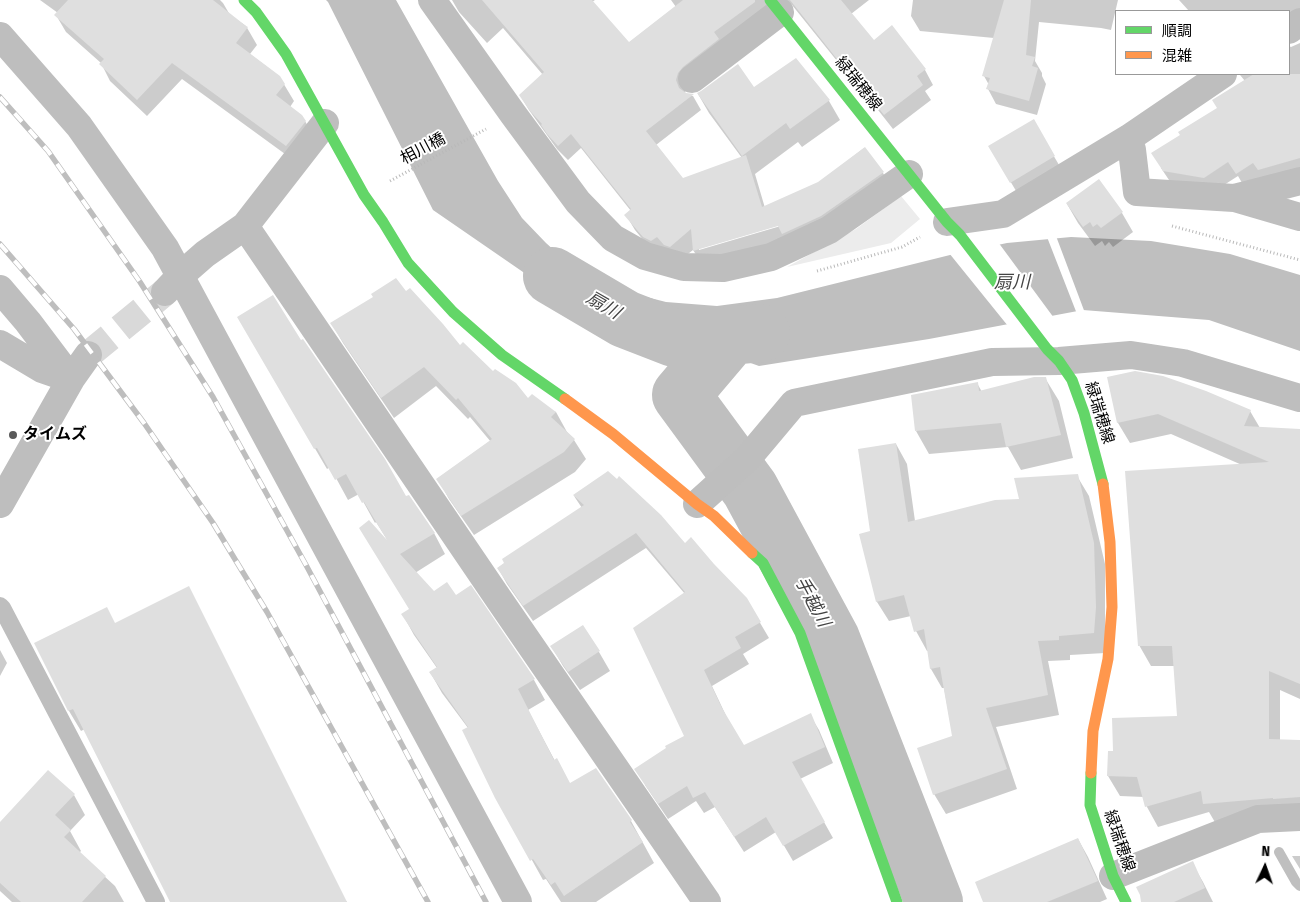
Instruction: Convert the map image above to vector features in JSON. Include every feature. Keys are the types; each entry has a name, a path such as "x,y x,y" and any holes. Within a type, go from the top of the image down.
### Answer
{"street":[{"path":"244,0 256,12 286,54 364,195 408,263 453,312 502,355 703,499 714,516 763,563 800,633 897,902"},
{"path":"432,0 578,202 613,238 645,256 684,267 723,268 771,257 829,230 909,174"},
{"path":"692,79 775,6"},
{"name":"緑瑞穂線","path":"775,6 1072,380 1084,413 1104,490 1110,542 1112,607 1108,658 1093,731 1090,805 1113,876 1126,902"},
{"path":"0,36 79,126 165,248 173,284 518,902"},
{"path":"953,228 1004,214 1129,138 1222,75"},
{"path":"173,284 204,254 246,226 325,123"},
{"path":"1129,138 1137,192 1234,198 1300,217"},
{"path":"1234,198 1300,181"},
{"path":"246,226 707,902"},
{"path":"0,289 28,322 71,379"},
{"path":"0,344 42,369 71,379"},
{"path":"0,504 71,379 88,355"},
{"path":"703,499 747,459 794,403 992,362 1053,355 1131,355 1183,363 1300,398"},
{"path":"1113,876 1258,819 1300,817"}],"lane":[{"path":"0,606 156,902"}],"path":[{"name":"相川橋","path":"382,185 484,130"},
{"path":"1164,225 1300,260"},
{"path":"811,273 902,248 953,228"}],"shaded area":[{"path":"901,196 920,219 891,243 787,267 856,229"}],"water":[{"name":"扇川","path":"326,0 396,0 498,181 522,218 576,270 619,290 666,302 717,306 777,298 950,255 1007,243 1071,237 1151,241 1230,254 1300,275 1300,351 1209,320 1083,310 929,339 759,366 552,292 433,210"}],"pier":[{"path":"1056,236 1085,313 1077,314 1047,237"},
{"path":"998,242 1054,318 1008,326 949,253"}],"building":[{"path":"68,0 213,0 248,27 236,43 280,76 285,84 276,95 302,115 306,121 286,146 172,63 137,100 99,64 104,59 54,15"},
{"path":"482,0 592,0 629,42 683,0 755,0 755,2 714,32 719,39 678,73 676,80 679,88 686,93 694,94 646,131 683,178 746,155 762,207 818,182 865,147 884,172 821,216 782,234 778,226 693,251 691,229 670,247 664,245 657,237 651,241 643,237 624,215 631,209 571,134 558,146 530,111 519,95 544,72"},
{"path":"790,0 841,0 874,40 892,25 926,69 917,76 923,85 884,115"},
{"path":"1004,0 1031,0 1026,55 1035,57 1032,66 1038,68 1029,101 986,89 990,78 982,76"},
{"path":"796,58 830,100 790,129 786,123 742,156 697,93 738,64 754,87"},
{"path":"1300,74 1300,158 1258,170 1253,163 1236,174 1228,162 1204,178 1163,171 1151,153 1180,135 1178,132 1217,108 1212,100 1252,75"},
{"path":"1034,119 1055,156 1010,183 988,146"},
{"path":"1099,179 1123,212 1101,228 1097,224 1093,227 1090,222 1083,227 1066,203"},
{"path":"396,278 406,291 410,288 460,345 463,342 493,371 495,369 516,383 528,398 532,394 556,412 551,417 575,439 564,452 461,516 436,479 492,439 458,398 456,400 424,367 381,398 330,323 373,297 371,294"},
{"path":"273,295 301,340 303,339 385,459 406,496 409,495 435,533 400,554 434,591 447,582 456,595 471,585 535,679 518,689 554,760 557,758 570,783 596,768 632,820 630,822 643,842 564,896 555,882 551,885 533,859 530,861 495,798 462,730 468,727 429,672 437,667 401,614 409,609 359,528 369,520 387,540 364,502 362,503 346,474 335,480 317,448 314,449 237,317"},
{"path":"1135,371 1163,376 1206,391 1251,410 1244,426 1300,429 1300,684 1269,671 1269,739 1300,740 1300,797 1203,804 1201,791 1145,807 1137,777 1107,776 1108,751 1113,751 1112,718 1177,716 1172,646 1138,646 1125,471 1269,462 1158,414 1117,423 1107,377"},
{"path":"1034,377 1046,377 1061,435 1006,447 1001,423 915,431 911,395 978,382 979,391"},
{"path":"896,443 908,522 995,500 1019,499 1014,478 1078,474 1094,543 1096,607 1094,633 1059,636 1059,640 1038,641 1048,695 986,708 1007,769 933,795 917,748 952,736 940,667 930,669 924,629 914,632 904,595 876,602 859,534 870,531 858,449"},
{"path":"608,471 617,479 619,476 661,515 685,543 691,537 747,598 761,622 735,637 741,648 704,670 722,708 744,745 811,713 825,747 792,762 825,822 783,846 766,817 734,837 705,792 693,798 687,786 658,804 634,769 666,748 665,746 684,736 633,628 685,592 636,533 523,606 497,568 504,563 502,559 584,505 573,495"},
{"path":"189,586 347,902 170,902 73,709 68,711 34,643 107,607 115,623"},
{"path":"583,625 600,651 568,672 550,646"},
{"path":"48,770 75,794 55,815 71,830 64,837 106,876 82,902 21,902 0,883 0,822"},
{"path":"1078,838 1098,881 1047,902 983,902 975,882"},
{"path":"1193,861 1205,888 1174,902 1141,902 1136,887"}],"waterway":[{"name":"扇川","path":"552,276 625,319 674,338 707,338 761,333"},
{"name":"手越川","path":"731,336 681,395 750,489 831,639 934,902"},
{"path":"1279,852 1300,886"}],"tunnel":[{"path":"88,355 165,292"}],"railway":[{"path":"0,97 48,151 140,282 213,397 306,565 486,902"},
{"path":"0,244 74,329 144,423 213,523 267,612 428,902"}],"traffic: fast":[{"path":"244,0 256,12 286,54 364,195 408,263 453,312 502,355 565,399"},
{"path":"770,0 947,222 960,235 1047,349 1059,361 1072,380 1084,413 1103,484"},
{"path":"752,553 763,563 800,633 897,902"},
{"path":"1091,773 1090,805 1113,876 1126,902"}],"traffic: slow":[{"path":"565,399 613,434 714,516 752,553"},
{"path":"1091,773 1093,731 1108,659 1112,607 1110,542 1103,484"}],"place":[{"name":"タイムズ","path":"13,435"}]}
